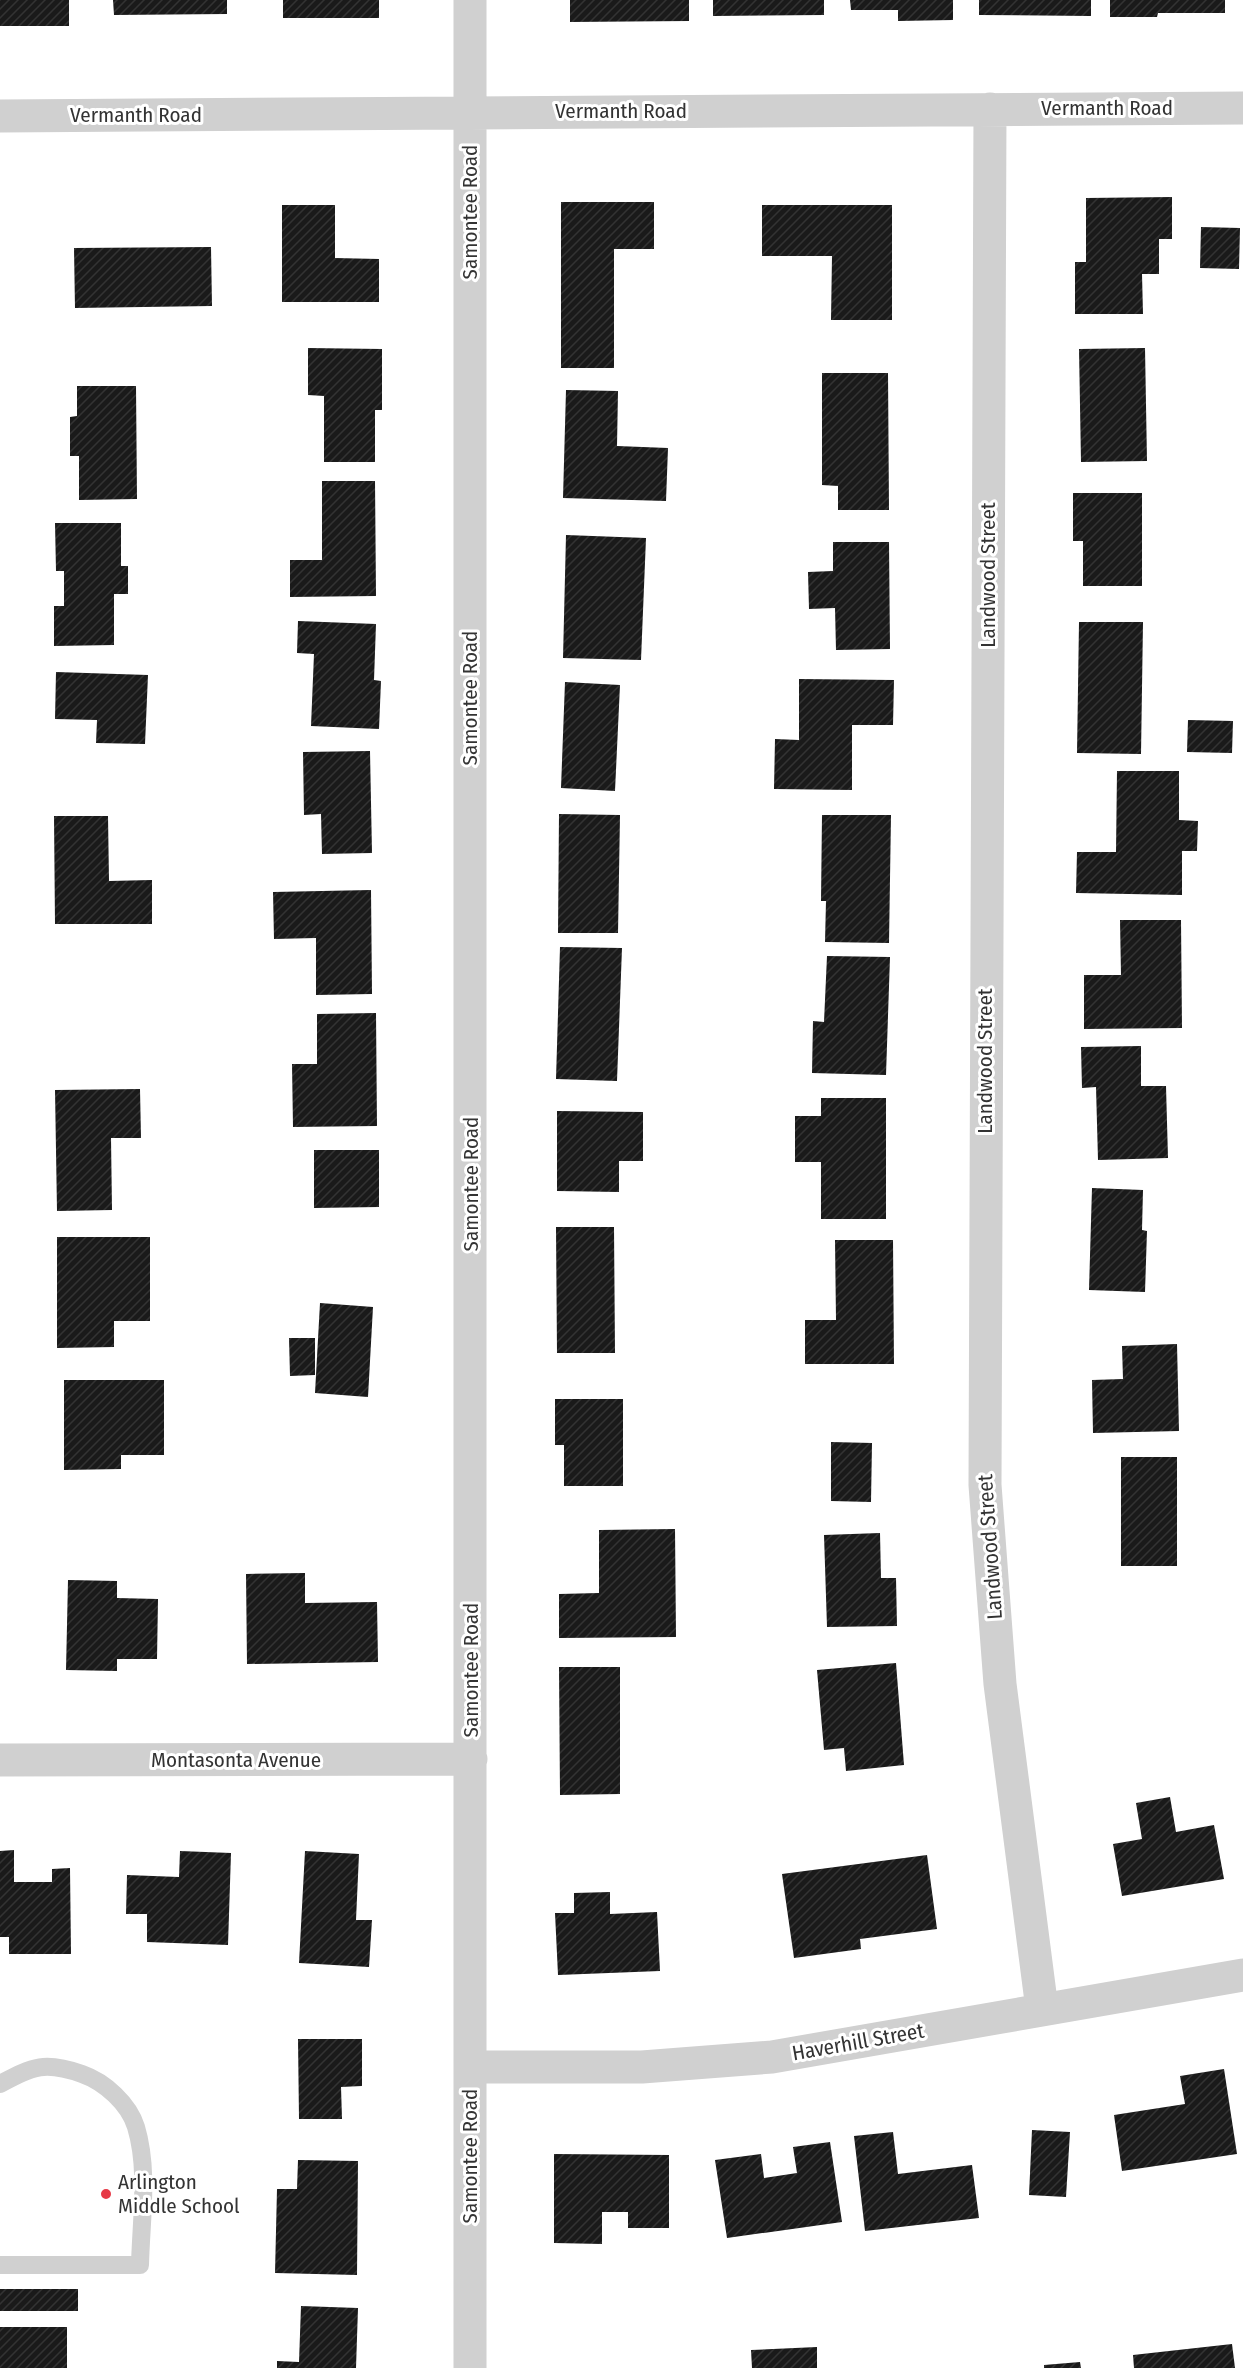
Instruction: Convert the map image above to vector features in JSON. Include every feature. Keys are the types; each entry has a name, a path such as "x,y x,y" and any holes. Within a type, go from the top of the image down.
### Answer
{"street":[{"name":"Samontee Road","path":"470,0 470,2368"},
{"name":"Vermanth Road","path":"0,116 1243,108"},
{"name":"Landwood Street","path":"990,109 985,1485 1000,1684 1042,2009"},
{"name":"Montasonta Avenue","path":"0,1760 471,1759"},
{"name":"Haverhill Street","path":"470,2067 642,2067 772,2057 1243,1975"}],"lane":[{"path":"0,2084 29,2068 58,2066 93,2078 123,2102 136,2126 143,2168 140,2265 0,2265"}],"building":[{"path":"0,0 69,0 69,26 0,26"},
{"path":"113,0 227,0 227,14 114,15"},
{"path":"283,0 379,0 379,18 283,18"},
{"path":"570,0 689,0 689,21 570,22"},
{"path":"713,0 824,0 824,15 713,16"},
{"path":"850,0 953,0 953,20 898,21 898,10 851,10"},
{"path":"979,0 1091,0 1091,16 979,15"},
{"path":"1110,0 1225,0 1225,13 1158,13 1157,17 1110,17"},
{"path":"1172,197 1172,239 1159,239 1159,274 1142,274 1143,314 1075,314 1075,262 1086,262 1086,198"},
{"path":"561,202 654,202 654,249 614,249 614,368 561,368"},
{"path":"282,205 335,205 335,258 379,259 379,302 282,302"},
{"path":"762,205 892,205 892,320 831,320 832,256 762,256"},
{"path":"1201,227 1240,228 1239,269 1200,268"},
{"path":"211,247 212,306 75,308 74,248"},
{"path":"308,348 382,349 382,410 375,410 375,462 324,462 324,396 308,395"},
{"path":"1145,348 1147,461 1081,462 1079,349"},
{"path":"822,373 888,373 889,510 838,510 838,486 822,485"},
{"path":"77,386 136,386 137,499 79,500 79,456 70,456 70,417 77,416"},
{"path":"566,390 618,391 617,446 668,448 666,501 563,498"},
{"path":"322,481 375,481 376,596 290,597 290,560 322,560"},
{"path":"1073,493 1142,493 1142,586 1083,586 1083,541 1073,541"},
{"path":"55,523 121,523 121,566 128,566 128,594 114,594 114,645 54,646 54,606 64,606 64,571 56,571"},
{"path":"566,535 646,538 641,660 563,658"},
{"path":"833,542 889,542 890,649 836,650 835,608 809,609 808,572 833,571"},
{"path":"298,621 376,624 374,680 381,681 379,729 311,726 314,654 297,653"},
{"path":"1079,622 1143,622 1141,754 1077,753"},
{"path":"56,672 148,675 145,744 96,743 97,720 55,719"},
{"path":"799,679 894,680 893,725 852,725 852,790 774,789 775,739 799,740"},
{"path":"565,682 620,685 615,791 561,788"},
{"path":"1188,720 1233,721 1232,753 1187,752"},
{"path":"370,751 372,853 322,854 321,814 304,815 303,752"},
{"path":"1117,771 1179,771 1179,820 1198,821 1197,851 1182,851 1182,895 1076,893 1077,852 1116,852"},
{"path":"559,814 620,815 618,933 558,933"},
{"path":"822,815 891,815 889,943 825,942 826,901 821,901"},
{"path":"54,816 108,816 109,881 152,880 152,924 55,924"},
{"path":"371,890 372,994 316,995 316,938 274,939 273,892"},
{"path":"1120,920 1181,920 1182,1028 1084,1029 1084,975 1121,975"},
{"path":"560,947 622,948 617,1081 556,1079"},
{"path":"827,956 890,957 886,1075 812,1073 813,1021 824,1022"},
{"path":"376,1013 377,1126 293,1127 292,1064 317,1064 317,1014"},
{"path":"1141,1046 1141,1086 1166,1086 1168,1158 1098,1160 1096,1087 1082,1088 1081,1047"},
{"path":"140,1089 141,1138 111,1138 112,1210 57,1211 55,1090"},
{"path":"821,1098 886,1098 886,1219 821,1219 821,1162 795,1162 795,1116 821,1116"},
{"path":"557,1111 643,1112 643,1161 619,1161 619,1192 557,1191"},
{"path":"314,1150 379,1150 379,1207 314,1208"},
{"path":"1092,1188 1143,1190 1142,1230 1147,1231 1145,1292 1089,1290"},
{"path":"556,1227 614,1227 615,1353 557,1353"},
{"path":"57,1237 150,1237 150,1321 114,1321 114,1347 57,1348"},
{"path":"835,1240 893,1240 894,1364 805,1364 805,1320 836,1320"},
{"path":"320,1303 373,1307 368,1397 315,1393"},
{"path":"289,1338 315,1338 315,1375 290,1376"},
{"path":"1177,1344 1179,1431 1093,1433 1092,1380 1123,1379 1122,1346"},
{"path":"64,1380 164,1380 164,1455 121,1455 121,1469 64,1470"},
{"path":"555,1399 623,1399 623,1486 564,1486 564,1445 555,1445"},
{"path":"831,1442 872,1443 871,1502 831,1501"},
{"path":"1121,1457 1177,1457 1177,1566 1121,1566"},
{"path":"675,1529 676,1637 559,1638 559,1594 599,1593 599,1530"},
{"path":"880,1533 881,1578 896,1578 897,1626 827,1627 824,1535"},
{"path":"305,1573 305,1603 377,1602 378,1662 247,1664 246,1574"},
{"path":"68,1580 117,1581 117,1598 158,1599 157,1659 117,1659 117,1671 66,1670"},
{"path":"896,1663 904,1765 846,1771 844,1748 824,1750 817,1670"},
{"path":"559,1667 620,1667 620,1794 560,1795"},
{"path":"1170,1797 1176,1832 1214,1825 1224,1879 1122,1896 1113,1844 1142,1839 1136,1803"},
{"path":"14,1850 14,1882 52,1882 52,1869 70,1868 71,1954 9,1954 9,1937 0,1937 0,1851"},
{"path":"180,1851 231,1853 228,1945 147,1942 147,1914 126,1914 127,1875 179,1877"},
{"path":"305,1851 359,1854 356,1920 372,1920 369,1967 299,1963"},
{"path":"927,1855 937,1929 860,1939 861,1949 794,1958 782,1874"},
{"path":"610,1892 610,1914 657,1912 660,1971 558,1975 555,1913 574,1913 574,1893"},
{"path":"298,2039 362,2039 362,2086 341,2087 342,2119 299,2119"},
{"path":"1224,2069 1237,2154 1122,2171 1114,2115 1185,2104 1180,2076"},
{"path":"1032,2130 1070,2132 1066,2197 1029,2195"},
{"path":"893,2132 898,2174 972,2165 979,2218 865,2231 854,2136"},
{"path":"830,2142 842,2222 727,2238 715,2160 761,2154 764,2178 797,2173 793,2147"},
{"path":"554,2154 669,2155 669,2228 628,2228 628,2212 602,2212 602,2244 554,2243"},
{"path":"298,2160 358,2161 357,2275 275,2273 277,2189 297,2189"},
{"path":"0,2289 78,2289 78,2311 0,2311"},
{"path":"301,2306 358,2308 356,2368 277,2368 277,2361 299,2362"},
{"path":"0,2327 67,2327 67,2368 0,2368"},
{"path":"1232,2344 1235,2368 1134,2368 1133,2355"},
{"path":"817,2347 817,2368 752,2368 751,2350"},
{"path":"1080,2362 1081,2368 1044,2368 1044,2365"}],"place":[{"name":"Arlington Middle School","path":"106,2194"}]}
